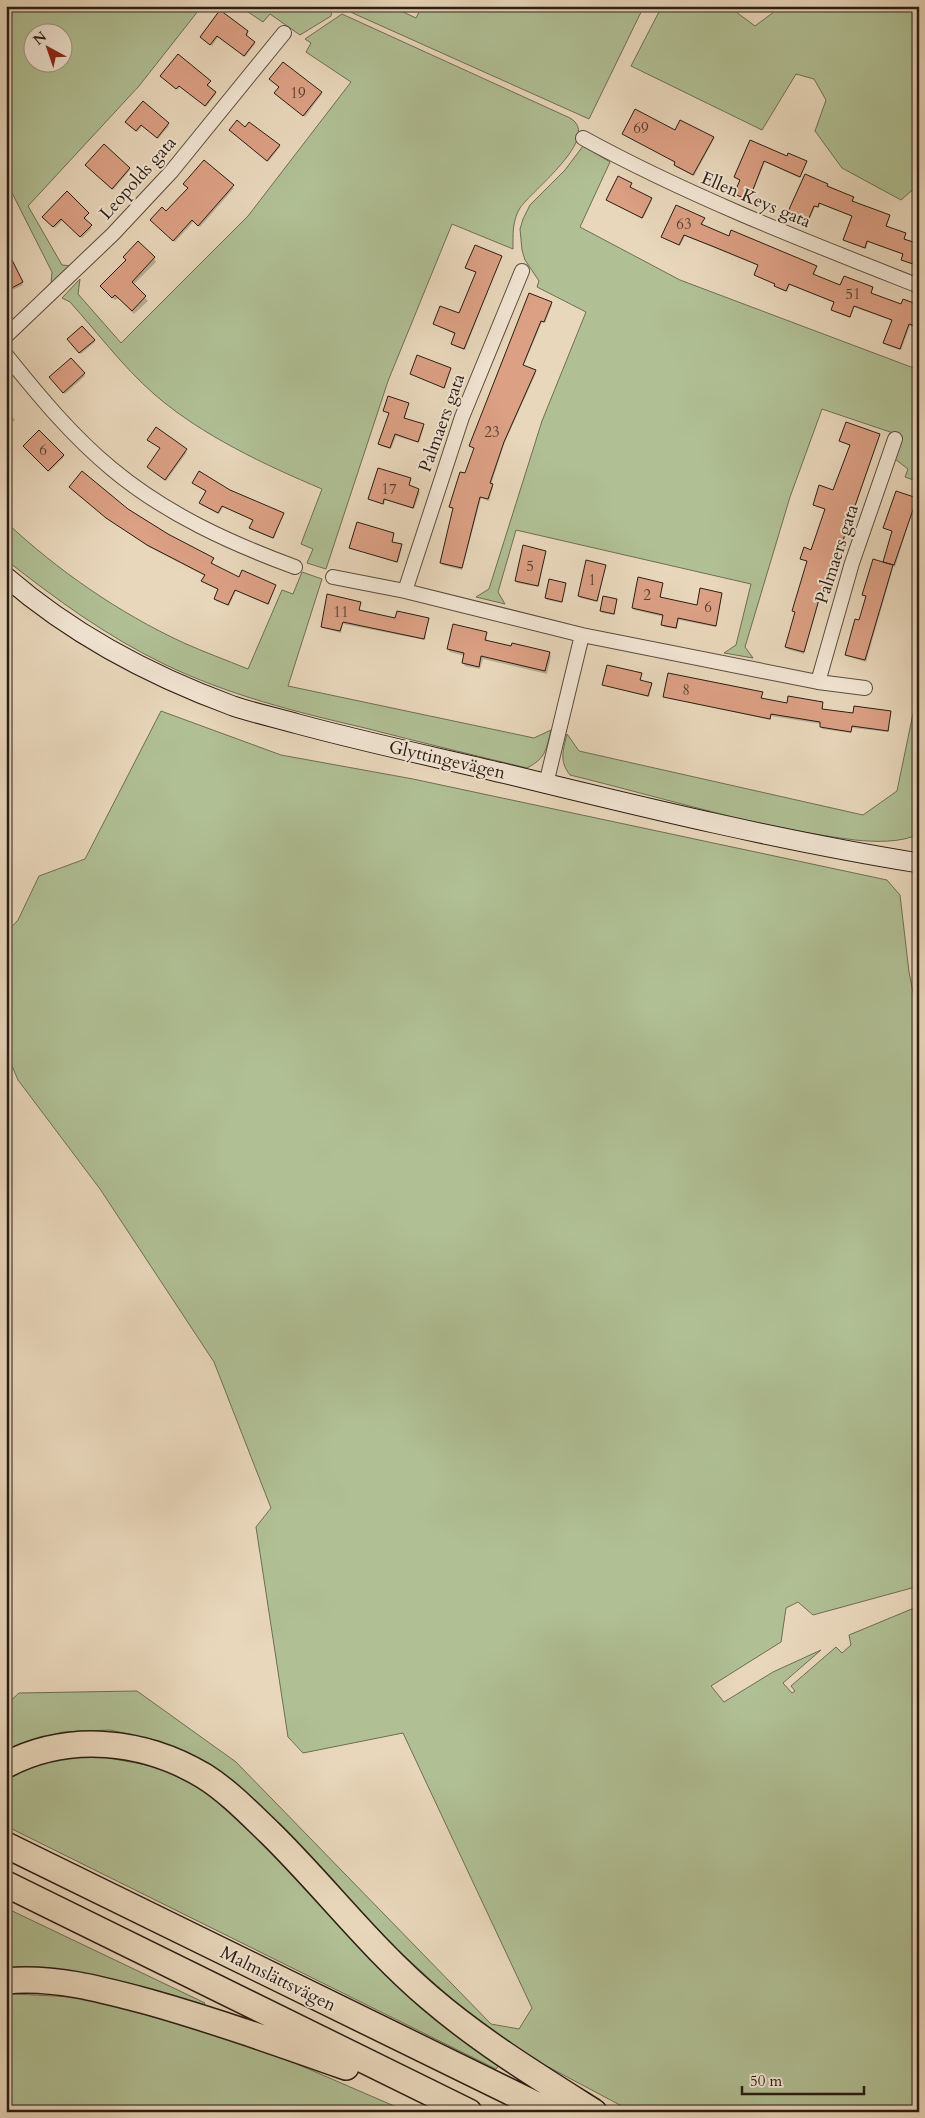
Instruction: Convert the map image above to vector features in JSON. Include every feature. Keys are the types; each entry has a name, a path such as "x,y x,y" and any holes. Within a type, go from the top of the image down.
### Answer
{"highway":[{"path":"6,1764 25,1755 53,1747 83,1744 120,1744 165,1757 204,1776 244,1807 370,1940 429,1997 486,2042 594,2112"},
{"name":"Malmslättsvägen","path":"6,1845 551,2112"},
{"name":"Malmslättsvägen","path":"6,1884 458,2107"},
{"path":"6,1981 58,1983 106,1990 211,2020 458,2107"}],"street":[{"name":"Leopolds gata","path":"6,336 113,234 171,172 284,33"},
{"name":"Ellen Keys gata","path":"583,138 689,191 773,229 919,286"},
{"name":"Palmaers gata","path":"405,591 462,417 522,270"},
{"path":"6,355 47,405 112,469 160,503 205,530 249,550 295,567"},
{"name":"Palmaers gata","path":"818,682 852,563 895,439"},
{"name":"Glyttingevägen","path":"6,577 58,617 96,642 186,687 235,706 333,734 546,784 841,851 919,863"},
{"path":"333,577 405,591 582,635 818,682 865,688"},
{"path":"546,784 582,635"}],"green space":[{"path":"6,6 202,6 139,86 28,206 62,265 72,266 51,284 52,272 6,181"},
{"path":"239,6 323,6 332,10 331,16 300,35 270,14 263,22"},
{"path":"337,6 390,6 416,18 422,6 644,6 589,119"},
{"path":"662,6 728,6 755,26 782,6 919,6 919,184 901,200 842,168 815,131 826,100 814,79 796,74 762,130 631,66"},
{"path":"342,14 570,118 578,127 578,138 562,164 517,213 514,223 513,249 452,224 388,381 326,569 307,563 313,549 301,544 322,489 234,448 172,409 143,384 70,302 62,298 80,279 78,294 121,343 248,216 351,82 306,52 311,43 305,39"},
{"path":"583,146 610,162 580,227 680,280 919,370 919,482 905,477 908,469 895,459 902,436 822,409 790,497 745,647 753,658 724,653 736,645 751,584 516,530 498,592 505,604 476,597 489,589 542,421 586,312 537,287 539,281 525,260 522,250 520,229 530,205 565,170"},
{"path":"6,522 46,557 90,589 136,618 184,643 248,669 282,590 293,594 302,572 322,579 288,686 534,738 551,730 544,753 538,761 527,768 288,709 238,694 188,675 143,653 102,629 63,603 6,560"},
{"path":"915,704 919,704 919,834 904,839 855,840 819,835 712,812 570,775 563,760 567,734 579,751 863,815 897,791"},
{"path":"161,711 281,755 413,779 887,880 900,895 909,972 919,1022 919,1586 813,1615 798,1602 786,1608 781,1642 711,1686 724,1702 773,1672 821,1650 783,1683 792,1693 795,1691 791,1686 836,1647 842,1653 851,1645 849,1635 919,1606 919,2112 633,2112 524,2054 458,2005 375,1929 284,1829 244,1791 208,1763 159,1741 110,1730 63,1732 22,1743 6,1751 6,1705 19,1693 137,1691 236,1762 491,2024 519,2029 532,2008 403,1733 303,1753 288,1737 256,1527 271,1508 214,1362 100,1189 18,1080 6,1052 6,933 18,920 39,876 85,859"},
{"path":"88,1754 157,1767 209,1792 500,2064 496,2069 6,1826 6,1778 31,1765"},
{"path":"6,1908 205,2003 203,2005 130,1983 82,1973 57,1969 6,1968"},
{"path":"6,1995 75,1997 145,2012 274,2054 408,2112 6,2112"}],"building":[{"path":"220,10 248,31 246,35 255,42 244,56 217,36 210,45 200,37"},
{"path":"178,54 211,81 207,85 216,92 205,106 179,86 176,89 160,76"},
{"path":"283,62 322,92 303,116 274,93 279,87 269,79"},
{"path":"143,101 169,123 157,138 141,125 136,131 125,122"},
{"path":"635,109 675,130 680,120 714,137 693,175 674,165 675,162 622,134"},
{"path":"237,120 245,127 249,122 280,145 267,161 229,130"},
{"path":"750,140 787,156 788,153 807,161 800,177 764,161 749,200 734,194 740,180 734,177"},
{"path":"104,144 130,168 112,189 85,165"},
{"path":"204,160 234,185 198,226 192,220 173,241 150,220 162,207 166,211 188,188 183,184"},
{"path":"805,174 828,184 827,186 854,197 852,201 890,215 886,226 906,233 904,239 919,244 919,266 901,260 903,254 867,241 865,248 843,240 852,216 819,203 818,207 814,206 806,225 786,216"},
{"path":"618,176 632,183 630,187 652,198 642,218 606,200"},
{"path":"67,191 89,213 84,218 92,225 80,237 61,219 53,227 42,217"},
{"path":"676,205 705,218 701,224 729,236 731,230 817,266 813,274 840,285 844,276 873,287 871,293 901,304 903,299 919,305 919,328 909,324 900,349 883,343 892,320 854,306 850,317 831,310 834,302 789,284 786,291 754,275 758,265 684,235 679,245 661,237"},
{"path":"138,241 155,257 132,282 146,296 132,311 115,295 112,298 100,286 126,260 123,257"},
{"path":"475,245 502,256 464,349 451,344 455,333 433,324 440,306 459,313 476,272 465,268"},
{"path":"6,248 23,282 6,291"},
{"path":"529,293 552,302 544,322 541,321 523,365 536,370 504,442 490,483 493,484 488,499 480,497 462,568 440,563 453,508 449,507 460,472 465,473 474,448 469,446"},
{"path":"82,326 95,340 79,353 67,339"},
{"path":"417,355 451,368 444,388 410,374"},
{"path":"71,358 85,373 63,393 49,377"},
{"path":"388,396 409,403 404,418 424,424 418,442 395,434 390,448 378,444 389,413 383,411"},
{"path":"846,422 880,434 841,546 838,558 842,559 838,570 834,569 828,591 822,589 804,652 785,647 795,612 792,611 807,561 800,559 804,547 811,550 825,509 813,505 819,485 833,490 850,445 839,441"},
{"path":"156,427 187,449 165,480 147,467 160,448 147,440"},
{"path":"39,430 64,455 48,471 23,446"},
{"path":"378,468 411,478 409,485 419,489 413,508 384,499 383,504 368,499"},
{"path":"82,471 128,509 168,534 214,558 211,563 239,577 242,570 276,585 268,604 235,590 228,605 214,599 218,589 201,581 205,575 147,545 106,518 69,487"},
{"path":"199,471 230,490 284,513 273,538 249,528 253,520 222,506 218,513 199,503 206,491 192,483"},
{"path":"896,491 917,498 894,565 883,562 892,531 883,528"},
{"path":"357,522 394,533 392,542 402,544 397,562 349,548"},
{"path":"523,545 546,551 538,586 515,581"},
{"path":"873,559 893,565 865,660 845,655 855,619 859,620 866,596 862,595"},
{"path":"586,560 606,565 597,601 578,596"},
{"path":"638,577 663,583 660,597 697,605 700,588 722,593 716,626 678,618 676,628 661,625 663,615 632,608"},
{"path":"549,579 566,583 562,602 545,598"},
{"path":"327,594 361,602 359,610 395,618 397,611 429,618 424,639 343,622 340,631 321,627"},
{"path":"603,596 617,599 614,614 600,611"},
{"path":"453,624 487,632 485,640 511,646 512,643 550,652 545,671 481,656 479,667 462,663 464,653 447,649"},
{"path":"607,665 642,673 640,680 652,683 648,696 602,685"},
{"path":"668,673 763,692 761,698 787,703 788,696 823,702 822,709 853,713 854,706 891,711 888,731 852,726 851,732 820,727 820,722 771,714 770,719 663,697"}]}
